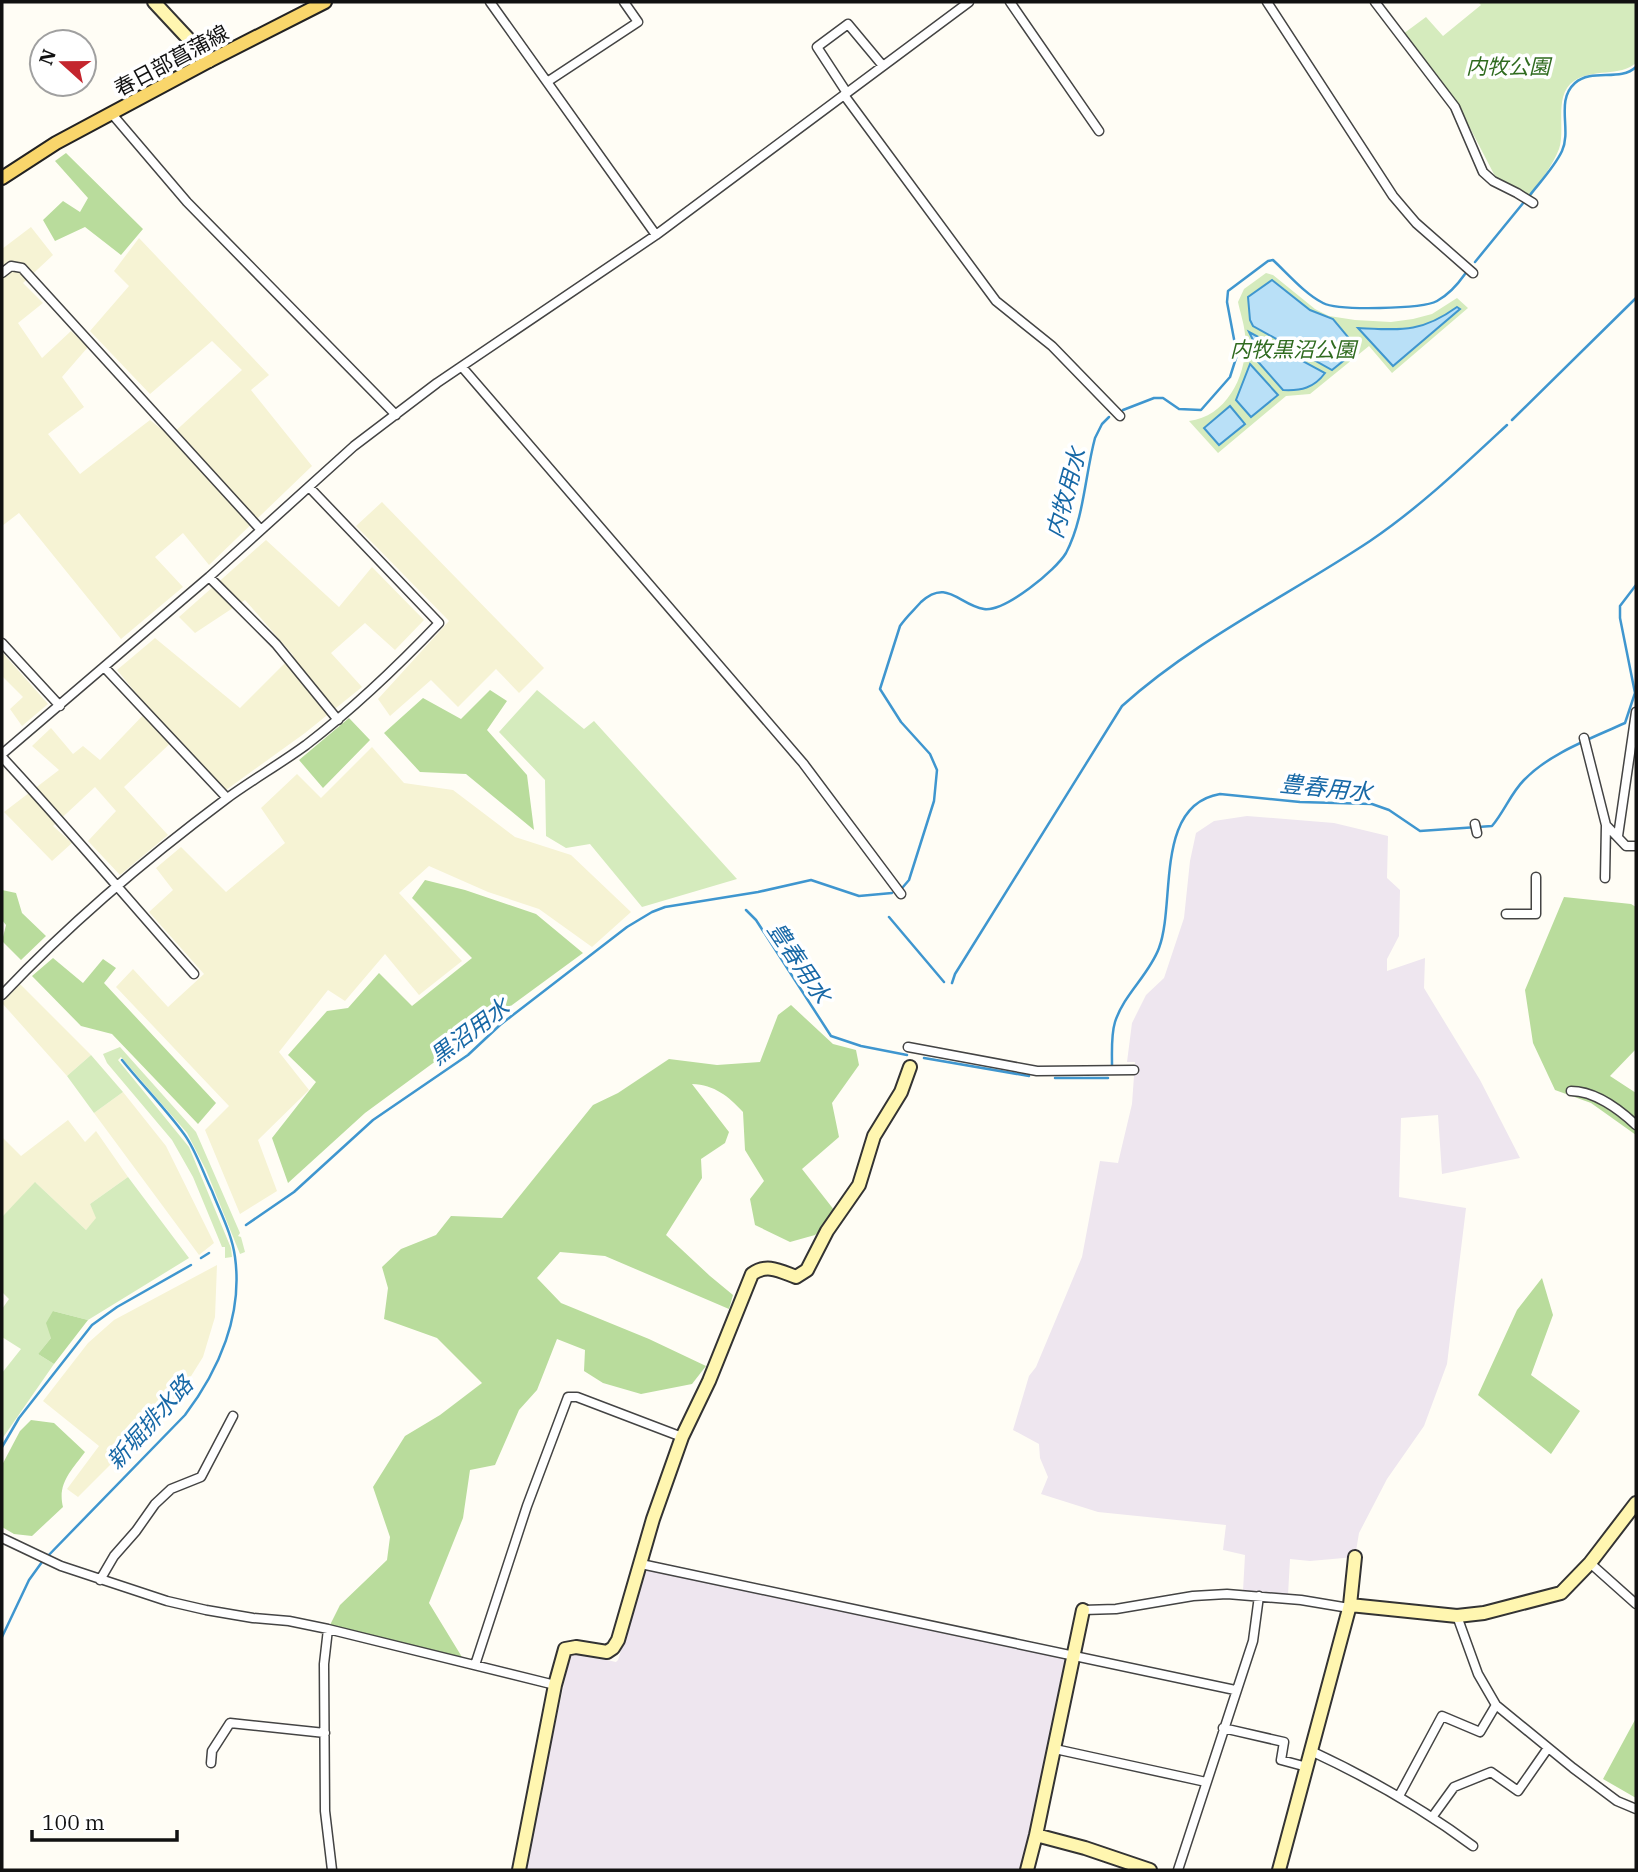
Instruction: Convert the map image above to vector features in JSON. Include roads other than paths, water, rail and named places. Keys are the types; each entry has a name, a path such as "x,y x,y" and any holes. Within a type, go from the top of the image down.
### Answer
{"main road":[{"name":"春日部菖蒲線","path":"2,178 56,143 325,2"}],"street":[{"path":"154,2 209,61"},
{"path":"490,2 656,235"},
{"path":"547,82 638,22 624,2"},
{"path":"194,974 2,756 209,577 354,446 462,367 656,235 969,2"},
{"path":"1010,2 1099,131"},
{"path":"1267,2 1393,196 1416,223 1473,273"},
{"path":"1375,2 1455,107 1483,172 1493,181 1517,192 1532,203"},
{"path":"883,66 848,23 817,47 846,94 996,301 1052,345 1119,416"},
{"path":"112,114 187,202 396,415"},
{"path":"2,273 11,266 22,268 261,530"},
{"path":"462,367 803,763 901,894"},
{"path":"2,993 116,887 227,798 303,747 377,687 439,623 309,486"},
{"path":"209,577 276,644 338,720"},
{"path":"2,643 60,706"},
{"path":"104,667 227,798"},
{"path":"1618,836 1636,712"},
{"path":"1584,738 1606,825 1605,878"},
{"path":"1606,825 1626,846 1636,846"},
{"path":"1506,914 1536,914 1536,877"},
{"path":"519,1870 555,1685 565,1649 576,1647 607,1652 618,1640 653,1519 682,1437 709,1381 752,1274 769,1268 796,1277 807,1270 827,1231 859,1185 874,1136 901,1092 910,1067 912,1048 1037,1071 1134,1070"},
{"path":"1571,1091 1585,1091 1636,1125"},
{"path":"475,1665 527,1506 568,1396 577,1397 682,1437"},
{"path":"100,1580 114,1556 155,1504 171,1489 201,1477 233,1416"},
{"path":"1027,1870 1037,1835 1083,1610 1116,1609 1194,1596 1259,1596 1457,1616 1484,1613 1561,1593 1590,1563 1636,1503"},
{"path":"2,1538 61,1566 167,1601 206,1610 328,1629 555,1685"},
{"path":"1279,1870 1350,1606 1355,1558"},
{"path":"1590,1563 1636,1604"},
{"path":"641,1564 1235,1690"},
{"path":"1178,1870 1253,1641 1259,1596"},
{"path":"1457,1616 1478,1674 1496,1705 1617,1801 1636,1809"},
{"path":"328,1629 324,1664 325,1811 332,1870"},
{"path":"1399,1796 1442,1716 1480,1732 1496,1705"},
{"path":"211,1763 212,1751 230,1723 326,1733"},
{"path":"1223,1728 1284,1742 1281,1760 1307,1767"},
{"path":"1433,1816 1454,1787 1490,1772 1518,1791 1548,1748"},
{"path":"1055,1749 1206,1782"},
{"path":"1311,1751 1368,1777 1433,1816 1473,1846"},
{"path":"1037,1835 1150,1870"}],"water":[{"path":"1272,280 1310,310 1333,319 1358,349 1332,370 1253,326 1248,297"},
{"path":"1457,307 1460,309 1393,366 1358,328 1421,326"},
{"path":"1249,332 1325,373 1307,388 1283,390 1253,356 1253,340"},
{"path":"1250,364 1278,395 1251,417 1236,400"},
{"path":"1230,406 1245,424 1219,445 1204,428"}],"waterway":[{"name":"内牧用水","path":"1530,195 1562,151 1569,90 1575,83 1589,76 1622,74 1636,67"},
{"name":"内牧用水","path":"1475,262 1524,202"},
{"name":"内牧用水","path":"1123,410 1154,398 1163,398 1179,409 1201,410 1230,377 1237,355 1227,302 1228,291 1268,261 1273,260 1316,299 1332,306 1345,307 1428,304 1445,296 1465,274"},
{"path":"1512,420 1636,298"},
{"name":"内牧用水","path":"903,887 909,880 934,801 937,770 930,754 901,722 880,689 900,626 930,595 946,593 975,607 993,608 1017,597 1052,569 1066,553 1072,540 1095,438 1109,417"},
{"path":"952,983 955,974 1122,706 1150,682 1211,639 1388,528 1441,486 1507,425"},
{"name":"豊春用水","path":"1112,1065 1112,1037 1119,1012 1159,948 1176,836 1185,816 1199,802 1220,794 1300,802 1372,804 1389,810 1420,831 1492,826 1519,785 1534,770 1571,747 1625,723 1635,693 1620,606 1636,585"},
{"name":"黒沼用水","path":"246,1225 294,1192 373,1120 468,1055 500,1025 627,927 652,912 665,907 758,892 811,880 859,896 892,893"},
{"name":"豊春用水","path":"746,910 756,920 831,1036 861,1046 907,1055"},
{"path":"889,917 944,982"},
{"name":"豊春用水","path":"924,1058 1029,1076"},
{"name":"新堀排水路","path":"2,1637 29,1580 42,1562 185,1415 218,1361 232,1321 237,1279 235,1257 229,1232 212,1191 184,1134 122,1060"},
{"name":"豊春用水","path":"1055,1078 1108,1078"},
{"name":"黒沼用水","path":"201,1258 209,1253"},
{"name":"黒沼用水","path":"2,1447 19,1418 92,1325 117,1307 191,1265"}],"park label":[{"name":"内牧公園","path":"1508,66"},
{"name":"内牧黒沼公園","path":"1293,349"}]}
